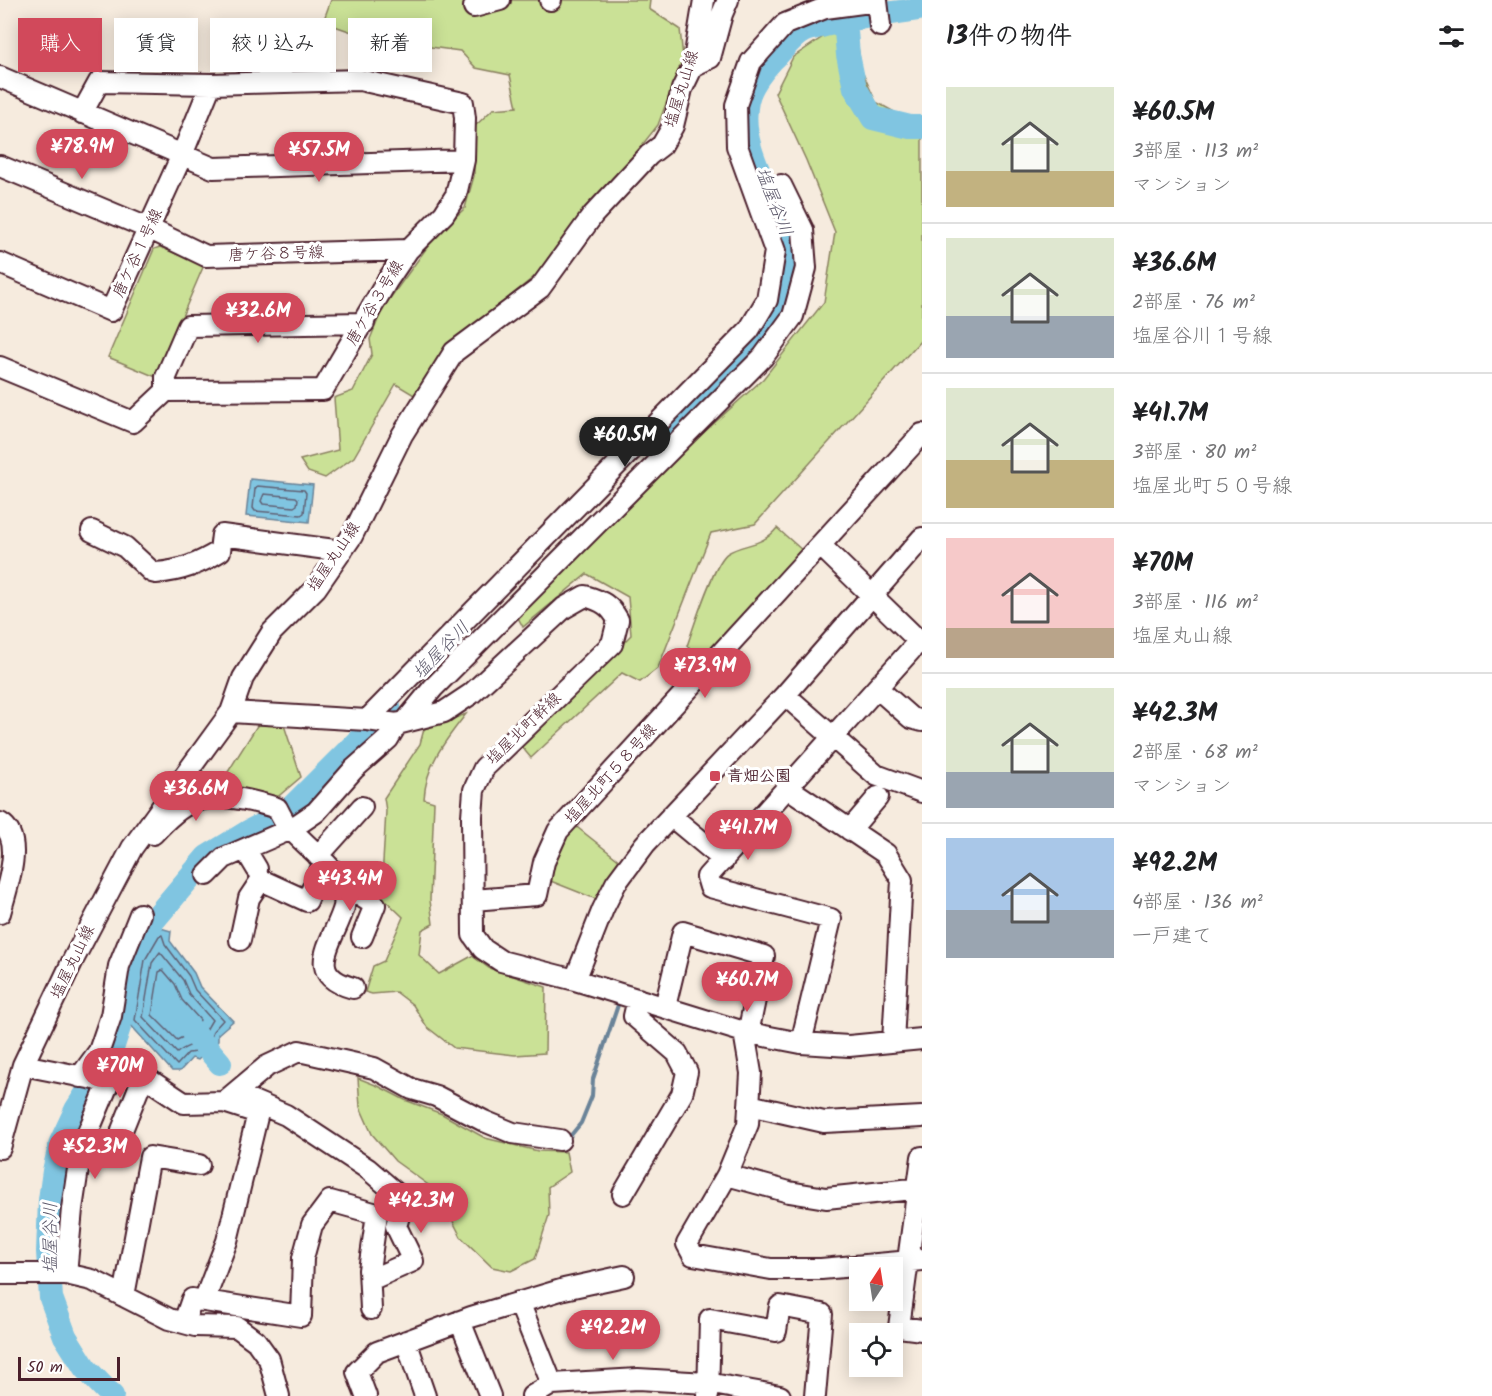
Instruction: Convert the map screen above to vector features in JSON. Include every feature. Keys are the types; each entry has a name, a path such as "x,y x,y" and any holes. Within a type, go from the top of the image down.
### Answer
{"street":[{"path":"474,8 500,0"},
{"name":"塩屋丸山線","path":"0,1148 23,1065 73,960 132,848 231,712 243,678 272,632 316,588 352,536 402,435 454,352 540,288 593,215 649,155 662,145 674,126 682,89 693,66 704,0"},
{"path":"693,66 710,58 728,0"},
{"path":"367,720 749,330 768,300 776,251 738,146 736,105 751,62 785,24 825,8 877,1 880,26"},
{"path":"0,77 213,168 464,160"},
{"name":"唐ケ谷３号線","path":"166,391 323,390 387,281 408,250 444,214 456,195 464,160 463,103 360,80 211,84"},
{"path":"82,112 99,82 211,84"},
{"name":"唐ケ谷１号線","path":"0,263 111,311 150,229 211,84"},
{"name":"唐ケ谷８号線","path":"0,166 150,229 206,256 408,250"},
{"path":"207,875 224,858 245,849 285,821 316,812 354,769 388,739 433,688 763,357 793,316 806,268 803,230 781,185 755,194"},
{"path":"0,367 133,422 166,391 166,377 188,326 364,323"},
{"name":"塩屋北町５８号線","path":"473,900 537,895 544,862 558,831 922,434"},
{"path":"92,531 125,547 152,572 156,573 188,568 207,559 220,551 222,536 342,550"},
{"path":"575,980 603,909 616,883 645,844 785,695 922,538"},
{"path":"801,1043 831,919 710,887 707,877 920,642 820,545"},
{"name":"塩屋北町幹線","path":"231,712 401,723 444,712 471,694 564,608 585,596 604,601 618,620 612,644 484,768 474,790 472,816 473,935 483,949 501,961 575,980 744,1032 801,1043 849,1046 922,1040"},
{"path":"877,688 911,718 922,721"},
{"path":"785,695 876,775 922,792"},
{"path":"788,788 886,854 902,880 893,1042"},
{"path":"132,848 141,847 165,821 193,802 227,797 285,821 343,885 375,905 362,937"},
{"path":"850,830 878,797"},
{"path":"240,940 249,898 261,880 307,901 321,859 362,807"},
{"path":"671,816 724,860"},
{"path":"0,823 4,825 13,840 13,859 0,913"},
{"path":"245,849 257,869"},
{"path":"343,885 344,906 323,958 328,974 337,984 352,988"},
{"path":"66,1274 81,1149 102,1077 99,1051 111,1016 119,966 140,914"},
{"path":"665,1007 683,932 764,956 750,1024 744,1032 751,1073 748,1124 726,1175 687,1244 693,1256 771,1269 821,1269 915,1261"},
{"path":"623,1194 682,1094 687,1072 677,1053 634,1016 638,999"},
{"path":"230,1098 267,1066 299,1051 374,1068 412,1089 436,1096 513,1133 560,1140"},
{"path":"23,1065 128,1082 147,1089 122,1130"},
{"path":"102,1077 145,1077 184,1103 230,1098 286,1114 368,1169 404,1200 396,1226 413,1261 370,1280"},
{"path":"204,1301 227,1241 258,1113 230,1098"},
{"path":"749,1105 824,1122 922,1117"},
{"path":"124,1296 149,1149 199,1165"},
{"path":"922,1157 915,1261 899,1327 922,1330"},
{"path":"726,1175 789,1192 826,1198 920,1188"},
{"path":"183,1322 192,1299 301,1316 303,1258 312,1225 330,1201 377,1214 370,1280 370,1309"},
{"path":"0,1274 66,1274 92,1280 169,1318 195,1326 237,1327 256,1341 269,1359 279,1396"},
{"path":"366,1396 357,1372 376,1352 519,1302 564,1289 624,1276"},
{"path":"519,1302 552,1384"},
{"path":"707,1389 705,1313 776,1331 780,1306 822,1314 815,1396"},
{"path":"460,1321 490,1396"},
{"path":"406,1341 425,1396"},
{"path":"532,1396 552,1384 582,1389 638,1379 780,1396"}],"green space":[{"path":"331,0 650,0 649,9 680,29 683,58 658,125 544,269 443,350 414,395 396,384 354,457 325,478 308,472 300,460 338,450 334,398 353,391 372,354 370,339 383,308 436,235 465,208 474,176 474,127 493,109 517,107 510,75 476,68 460,51 432,47 432,18 348,18 348,31 336,26 336,18 324,18"},
{"path":"856,31 861,69 876,102 922,127 922,339 755,524 711,533 658,668 640,682 622,673 531,758 521,746 631,635 628,597 587,574 523,627 515,612 650,481 763,379 824,302 835,232 806,160 775,93 793,57 829,33"},
{"path":"160,247 204,265 156,377 108,357 154,249"},
{"path":"777,528 803,551 704,663 687,646 704,596 722,559 734,550 765,539"},
{"path":"466,714 438,754 428,775 424,799 434,802 430,900 433,924 422,930 419,955 439,974 472,956 489,968 546,987 545,1053 515,1055 454,1048 427,1027 413,1005 396,992 372,994 365,992 373,966 384,961 403,917 381,896 386,811 384,798 420,744 424,729"},
{"path":"260,721 283,722 301,777 274,800 216,791"},
{"path":"573,824 621,862 601,901 548,880 552,860"},
{"path":"358,1078 442,1114 485,1138 538,1151 566,1152 570,1172 548,1187 549,1215 535,1259 511,1271 492,1267 461,1237 438,1192 395,1161 372,1134 360,1107"}],"water":[{"path":"250,479 313,485 309,522 246,516"},
{"path":"157,927 171,931 170,941 194,973 200,987 233,1021 218,1034 218,1041 198,1060 192,1058 180,1071 172,1071 128,1022 139,958"}],"waterway":[{"name":"塩屋谷川","path":"664,428 747,357 774,323 783,305 790,277 788,251 782,226 751,152 746,127 747,101 754,84 773,59 803,31 848,20 919,9 922,5"},
{"path":"845,20 848,55 855,88 873,118 910,127 922,127"},
{"name":"塩屋谷川","path":"112,1396 85,1368 65,1336 51,1298 48,1252 50,1200 61,1142 76,1110 109,1058 120,1024 130,960 142,934 207,857 287,812 389,707"},
{"path":"567,1140 581,1123 592,1096 593,1079 618,1005"},
{"path":"187,1025 220,1063"}],"place":[{"name":"青畑公園","path":"715,776"}]}
